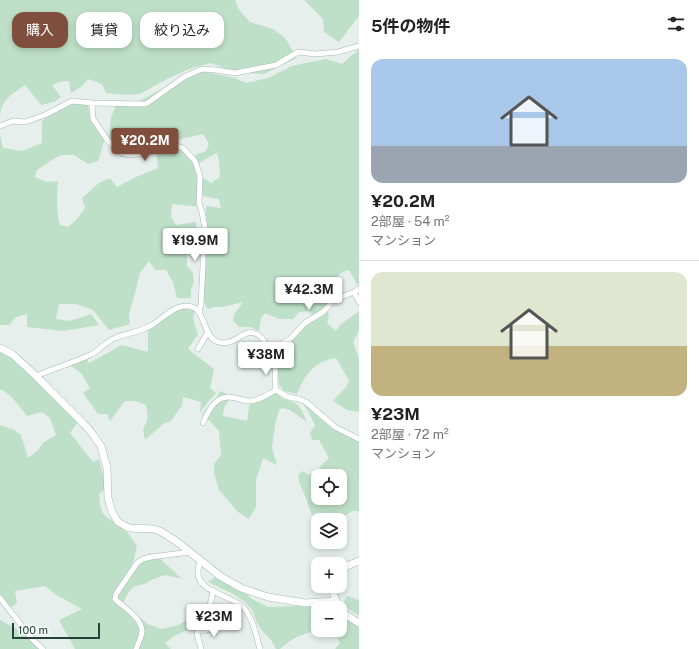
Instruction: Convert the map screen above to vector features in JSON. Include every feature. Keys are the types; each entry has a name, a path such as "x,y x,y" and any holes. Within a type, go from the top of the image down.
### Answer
{"street":[{"path":"0,126 13,121 25,122 45,116 72,101 146,104 184,77 202,69 235,73 276,65 298,52 316,54 338,52 359,46"},
{"path":"92,103 93,119 108,141 122,153 129,155 140,154 177,146 183,148 195,161 200,176 199,203 205,228 201,304 199,312"},
{"path":"270,351 290,339 305,323 323,312 334,300 357,291 359,302"},
{"path":"36,376 91,354 114,338 144,330 154,325 176,308 184,306 193,307 199,312 208,332 213,339 218,342 226,343 236,340 246,333 255,333 262,337 270,351 275,366 276,390"},
{"path":"198,349 208,332"},
{"path":"0,348 12,354 36,376 91,432 101,446 107,468 108,498 112,512 118,522 129,528 154,529 160,531 176,541 220,576 242,588 268,597 311,602"},
{"path":"203,423 208,413 221,398 228,397 250,401 257,400 276,390"},
{"path":"276,390 288,397 306,402 334,427 359,439"},
{"path":"136,649 142,632 141,626 137,619 115,599 116,594 138,563 143,559 190,552"},
{"path":"200,561 198,574 200,580 205,586 235,601 244,608 255,629 260,649"},
{"path":"347,566 359,561"},
{"path":"201,649 197,634 209,611 212,590"},
{"path":"333,593 336,601"},
{"path":"0,598 32,639 43,649"},
{"path":"347,616 359,623"},
{"path":"198,630 211,630 225,621"}],"green space":[{"path":"0,0 235,0 239,10 250,22 273,29 285,38 297,58 264,74 246,73 227,69 211,63 189,69 140,94 127,95 106,93 102,84 88,79 82,86 71,93 69,81 60,82 52,85 61,97 54,102 41,105 25,85 8,98 2,106 0,118"},
{"path":"304,0 359,0 359,16 339,42 324,32 323,19"},
{"path":"359,49 359,285 349,270 342,272 338,276 335,292 326,305 329,317 327,323 336,331 340,325 359,311 359,331 353,342 359,359 359,412 347,410 333,401 346,387 349,381 336,358 322,362 311,370 303,381 297,394 284,391 279,384 277,351 304,320 312,315 309,311 299,312 293,319 279,319 265,313 261,318 259,331 251,327 239,327 233,320 234,315 243,302 208,309 200,297 203,258 201,245 206,221 206,206 221,208 219,199 203,196 201,176 211,183 220,177 217,153 198,164 195,155 206,151 209,144 203,134 156,145 140,151 125,152 109,142 111,117 117,103 139,101 201,71 235,78 246,83 268,78 292,66 310,62 326,59 342,64"},
{"path":"87,102 90,117 105,138 98,161 88,164 74,155 61,155 37,170 35,177 47,182 58,181 57,208 60,225 68,227 77,219 85,208 82,198 99,183 110,178 117,187 158,168 156,149 181,147 187,152 194,166 198,180 201,207 172,204 171,217 176,225 196,222 197,231 193,246 187,249 187,266 193,273 194,282 191,289 191,298 177,298 173,282 166,270 155,270 149,261 140,273 129,314 130,324 109,330 93,310 76,304 59,304 56,319 69,321 91,314 99,325 63,331 27,327 27,314 16,317 9,325 0,325 0,135 3,148 22,151 42,143 42,121 54,111 68,104"},
{"path":"177,306 195,310 193,319 198,334 188,349 214,369 210,388 216,393 200,413 201,402 183,397 182,405 171,421 163,424 145,440 143,429 148,418 146,405 136,401 125,401 110,421 107,414 98,414 83,393 90,388 81,373 67,363 85,355 89,363 122,345 148,352 148,327"},
{"path":"0,349 29,369 42,388 56,395 78,422 70,433 93,462 99,459 106,487 99,494 103,514 128,533 137,546 129,572 138,567 142,560 150,553 157,556 182,579 165,575 133,587 126,596 123,605 148,624 161,629 176,626 191,618 198,618 190,629 174,636 165,643 171,649 75,649 59,620 82,609 56,595 45,586 15,591 17,603 10,608 0,594 0,425 14,430 21,435 28,458 38,450 44,442 56,435 50,418 42,412 27,416 11,397 0,389"},
{"path":"220,391 230,395 229,401 224,407 223,416 247,421 250,400 266,393 276,393 282,398 297,404 307,422 290,410 282,408 279,410 275,425 272,448 277,465 263,458 256,480 256,507 249,519 238,512 219,490 214,473 214,464 221,455 219,431 209,420 202,420 202,416"},
{"path":"303,404 315,411 332,428 359,442 359,511 352,511 347,514 347,513 312,513 298,475 303,471 311,475 311,505 347,505 347,469 319,469 329,458 319,440 312,440 310,433 315,425"},
{"path":"215,577 235,586 254,600 268,607 311,605 311,632 298,636 280,649 276,649 271,640 257,623 252,610 244,601 208,582"},
{"path":"347,596 359,600 359,616 347,608 347,601 344,601"},
{"path":"0,620 28,635 39,649 0,649"},
{"path":"347,620 359,627 359,649 335,649 340,643 337,637 347,637"}]}
